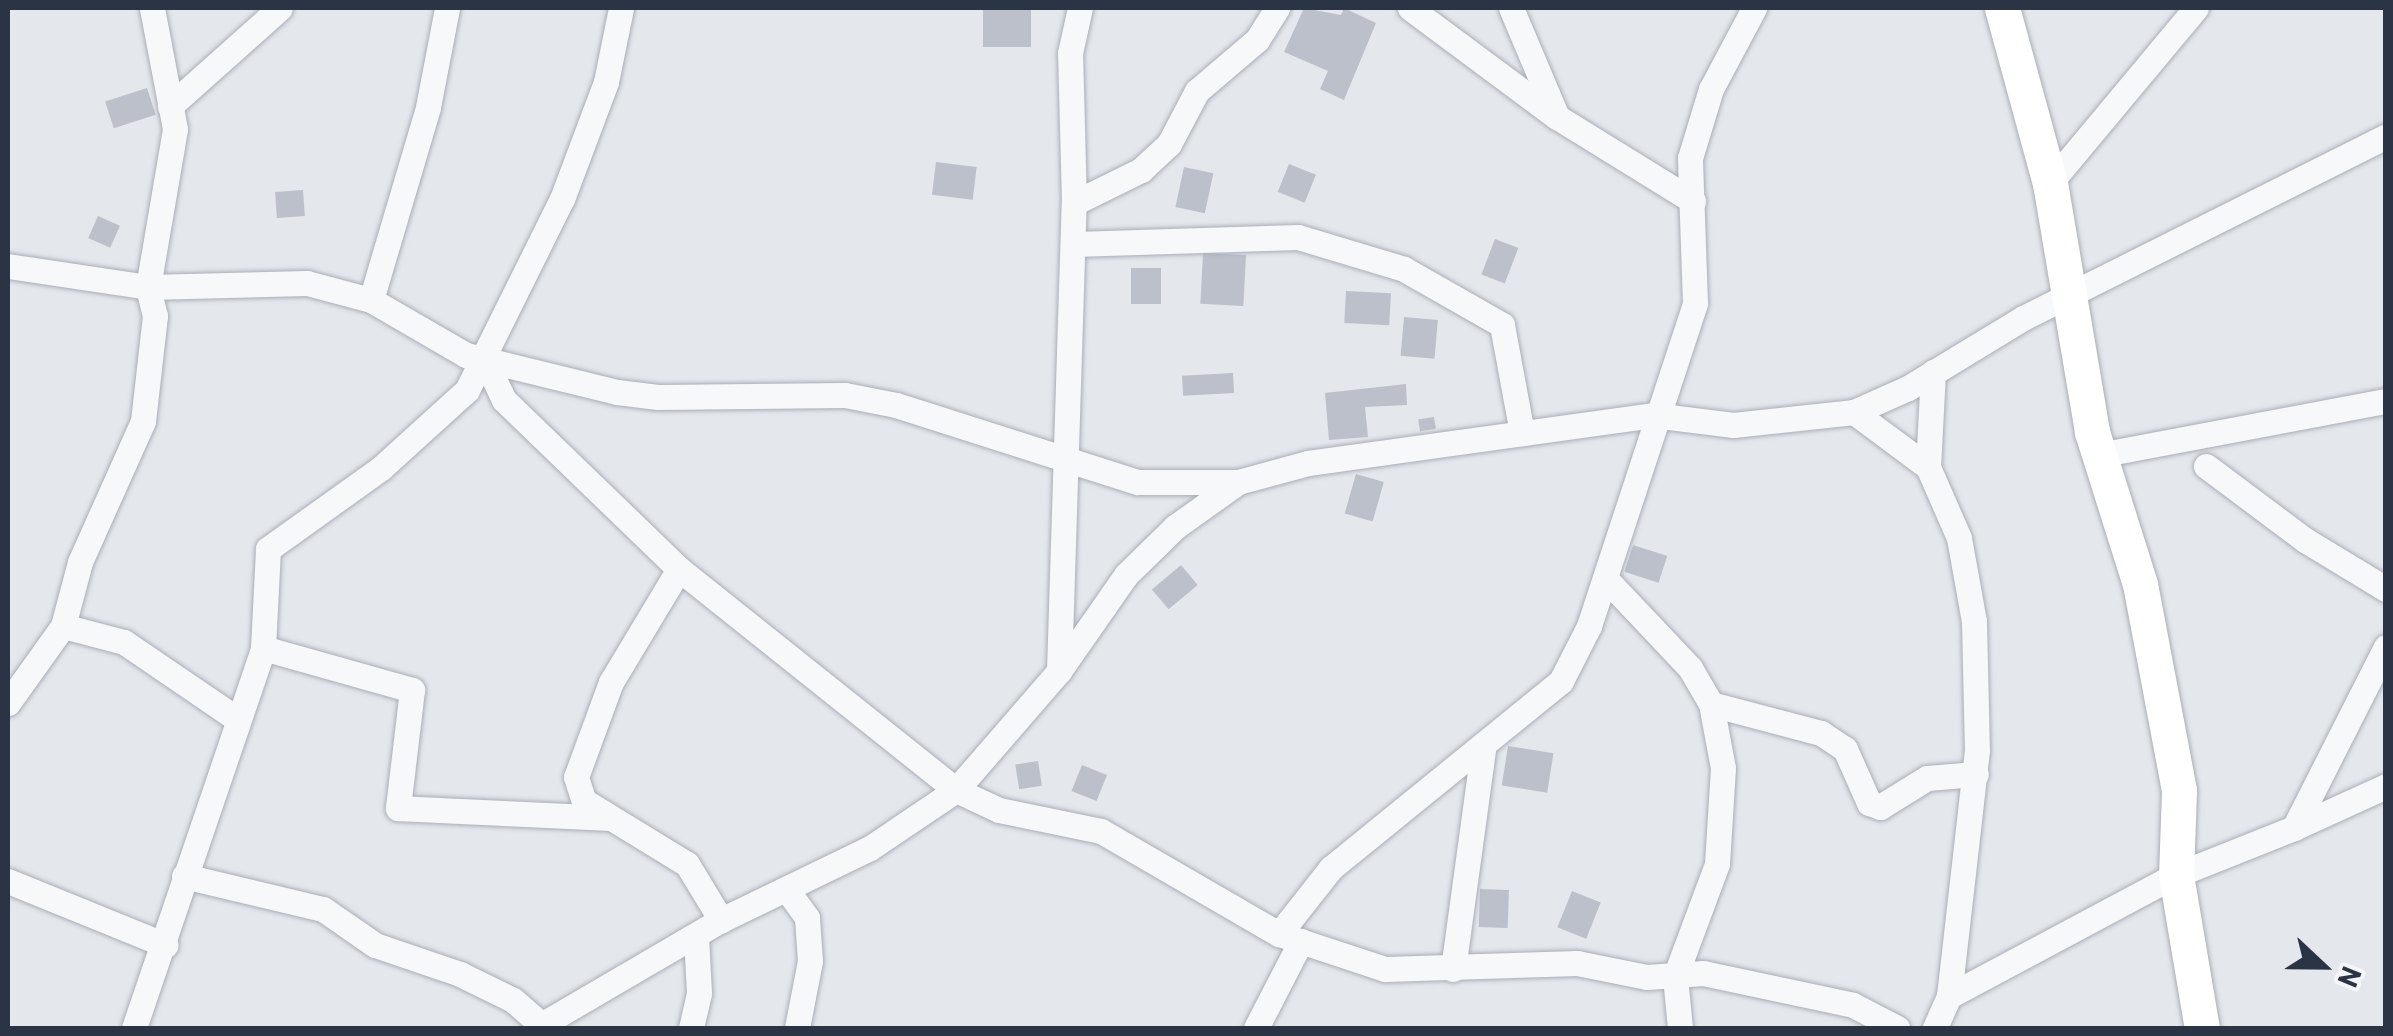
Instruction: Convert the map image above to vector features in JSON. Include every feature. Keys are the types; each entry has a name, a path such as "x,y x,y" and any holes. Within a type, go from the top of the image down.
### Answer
{"street":[{"path":"8,704 64,626 80,562 143,421 155,316 148,286 174,144 152,8"},
{"path":"157,42 171,8"},
{"path":"170,106 280,8"},
{"path":"371,300 428,107 447,8"},
{"path":"134,1028 166,946 234,717 263,648 268,550 423,432 467,390 568,182 606,82 620,8"},
{"path":"1059,671 1074,244 1070,52 1080,8"},
{"path":"1074,203 1141,170 1169,144 1197,90 1257,40 1277,8"},
{"path":"1410,8 1556,118 1693,201"},
{"path":"1511,8 1556,118"},
{"path":"1256,1028 1290,938 1331,868 1561,681 1605,578 1653,416 1694,302 1690,158 1711,89 1754,8"},
{"path":"2002,8 2050,182 2099,455 2140,584 2178,791 2176,875 2202,1028"},
{"path":"2050,182 2196,8"},
{"path":"8,266 148,286 270,279 371,300 484,361 658,398 845,395 896,405 1067,464 1138,482 1238,482 1308,464 1653,416 1733,424 1854,412 2386,136"},
{"path":"1074,244 1298,237 1404,269 1502,325 1522,433"},
{"path":"484,361 504,400 679,569 956,790 999,810 1100,831 1290,938 1385,969 1577,963 1675,977 1703,973 1852,1005 1897,1028"},
{"path":"1933,372 1928,467 1959,538 1974,621 1976,774 1950,996 1934,1028"},
{"path":"2099,455 2386,400"},
{"path":"1854,412 1928,467"},
{"path":"2206,466 2304,540 2386,589"},
{"path":"184,876 323,909 375,945 512,1000 539,1027 721,920 870,848 956,790 1059,671 1126,575 1176,527 1238,482"},
{"path":"679,569 611,682 576,777 584,801 688,864 721,920"},
{"path":"1605,578 1690,668 1711,704 1724,768 1717,864 1675,977 1680,1028"},
{"path":"64,626 124,642 234,717"},
{"path":"2294,828 2386,647"},
{"path":"263,648 412,690 398,808 609,818"},
{"path":"1711,704 1821,733 1845,749 1869,803 1880,807 1927,778 1976,774"},
{"path":"1453,969 1484,744"},
{"path":"1950,996 2176,875 2386,786"},
{"path":"8,881 166,946"},
{"path":"787,890 807,918 810,962 798,1028"},
{"path":"690,1028 700,993 696,936"}],"building":[{"path":"983,8 1031,8 1031,47 983,47"},
{"path":"1304,8 1341,15 1344,8 1376,23 1344,100 1320,89 1328,71 1284,52"},
{"path":"147,88 156,115 114,128 105,102"},
{"path":"936,162 977,167 973,200 932,195"},
{"path":"1289,164 1316,175 1305,203 1278,192"},
{"path":"1184,167 1213,173 1205,213 1175,207"},
{"path":"303,190 305,216 277,218 275,192"},
{"path":"98,216 120,226 110,248 88,238"},
{"path":"1495,239 1518,248 1505,283 1481,274"},
{"path":"1203,253 1246,255 1243,306 1200,304"},
{"path":"1131,268 1161,268 1161,304 1131,304"},
{"path":"1346,291 1391,293 1389,325 1344,323"},
{"path":"1404,317 1438,320 1434,359 1401,356"},
{"path":"1233,373 1234,393 1183,396 1182,376"},
{"path":"1406,384 1407,405 1365,407 1368,437 1329,440 1325,393"},
{"path":"1434,417 1436,429 1420,431 1418,420"},
{"path":"1356,474 1384,482 1373,521 1345,513"},
{"path":"1633,545 1667,556 1659,583 1624,572"},
{"path":"1181,565 1198,585 1169,609 1152,589"},
{"path":"1508,746 1553,753 1547,793 1502,786"},
{"path":"1038,761 1042,786 1019,789 1015,765"},
{"path":"1082,765 1107,775 1097,801 1072,791"},
{"path":"1480,889 1509,890 1508,928 1479,927"},
{"path":"1572,891 1601,903 1586,939 1557,927"}]}
